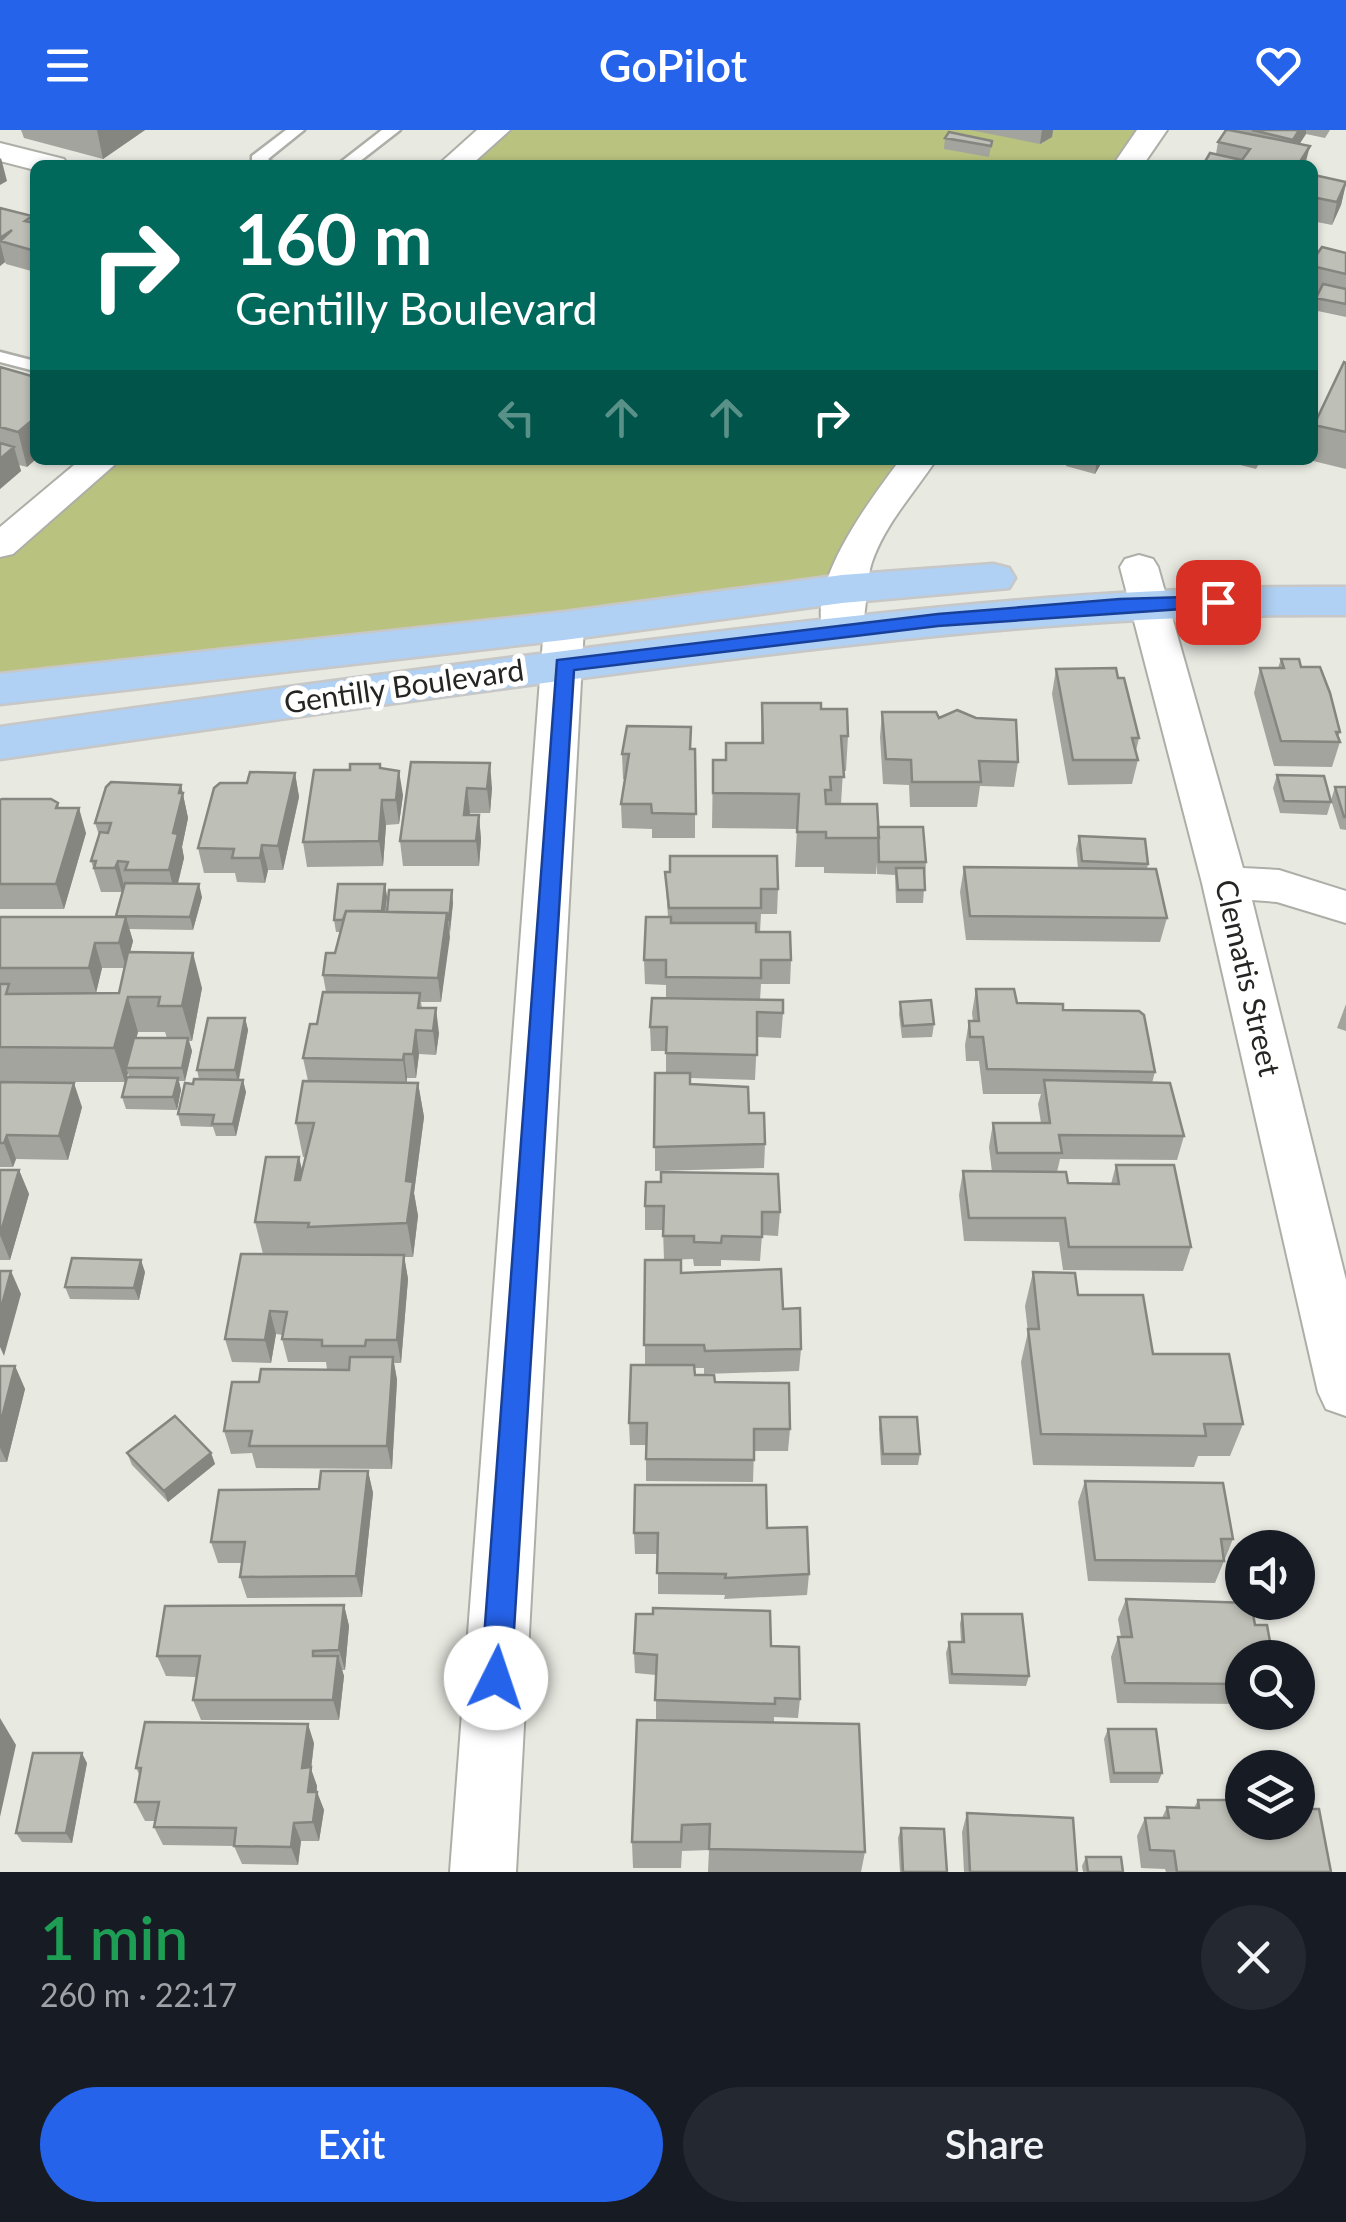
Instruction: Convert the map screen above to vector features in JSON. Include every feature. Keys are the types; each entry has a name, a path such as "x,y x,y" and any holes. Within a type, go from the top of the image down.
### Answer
{"main road":[{"name":"Gentilly Boulevard","path":"0,743 564,645 842,610 1346,567"},
{"name":"Gentilly Boulevard","path":"1145,585 1346,602"},
{"name":"Gentilly Boulevard","path":"0,688 564,645"}],"street":[{"path":"459,160 495,130"},
{"path":"1131,160 1152,130"},
{"path":"0,152 33,160"},
{"path":"0,546 96,465"},
{"path":"842,610 857,546 914,465"},
{"name":"Clematis Street","path":"1145,585 1224,883 1346,1392"},
{"path":"483,1872 564,645"},
{"path":"1224,883 1279,886 1346,907"}],"lane":[{"path":"260,160 296,130"},
{"path":"353,160 392,130"},
{"path":"0,357 30,367"}],"green space":[{"path":"495,130 1152,130 1131,160 459,160"},
{"path":"96,465 915,465 842,589 0,689 0,546"}],"building":[{"path":"1226,130 1310,146 1301,160 1242,160 1250,149 1218,142"},
{"path":"1252,130 1299,130 1293,140"},
{"path":"949,132 992,141 991,146 945,138"},
{"path":"1210,153 1242,160 1206,160"},
{"path":"1318,176 1346,182 1337,202 1318,198"},
{"path":"0,208 30,216 25,221 30,222 30,250 0,241 12,230 0,238"},
{"path":"1322,247 1346,253 1346,274 1318,267"},
{"path":"1323,284 1346,289 1346,304 1318,298"},
{"path":"1344,362 1346,432 1318,426 1318,417"},
{"path":"0,367 30,376 30,422 18,432 0,427"},
{"path":"0,443 14,447 0,459"},
{"path":"1281,659 1299,659 1301,667 1320,667 1340,742 1281,741 1260,668 1284,668"},
{"path":"1116,668 1118,678 1124,678 1139,738 1132,738 1138,760 1073,760 1056,669"},
{"path":"762,703 821,703 821,709 847,709 848,736 841,736 844,777 830,777 831,790 825,790 826,804 877,804 879,838 826,838 826,832 797,832 799,794 713,793 713,760 726,760 726,743 763,743"},
{"path":"957,710 976,718 1016,720 1018,762 979,761 981,782 912,782 911,760 886,759 882,712 936,712 939,718"},
{"path":"627,726 691,727 696,814 652,813 651,804 621,804 629,754 622,754"},
{"path":"411,762 490,763 487,789 467,788 464,815 479,815 476,841 400,841"},
{"path":"350,764 380,764 380,768 399,771 396,800 382,800 379,841 303,842 314,770 350,770"},
{"path":"250,772 295,773 278,846 262,845 260,858 232,858 234,849 198,848 214,788 220,783 247,783"},
{"path":"1277,775 1324,776 1331,802 1284,801"},
{"path":"111,782 181,785 179,793 183,793 173,833 178,834 169,870 125,870 128,862 118,861 115,868 94,868 96,861 91,861 100,832 108,833 111,823 95,823"},
{"path":"1335,787 1346,787 1346,817 1344,817"},
{"path":"2,799 51,799 58,803 56,808 79,808 56,884 0,884"},
{"path":"878,827 923,827 926,862 879,862"},
{"path":"1079,836 1145,839 1148,864 1082,861"},
{"path":"670,856 777,856 778,889 761,889 761,908 669,908 665,872 670,872"},
{"path":"964,867 1156,869 1167,918 970,916"},
{"path":"896,868 924,868 925,890 898,890"},
{"path":"125,883 199,884 190,917 116,916"},
{"path":"338,884 385,884 382,911 346,911 343,920 334,920"},
{"path":"389,890 452,890 449,921 447,913 387,912"},
{"path":"346,911 447,913 438,978 323,975 326,953 335,953"},
{"path":"0,917 126,917 119,943 95,943 89,968 0,968"},
{"path":"646,917 671,917 671,923 756,923 756,932 790,932 791,960 761,960 761,978 666,977 666,960 644,960"},
{"path":"128,952 193,953 182,1006 158,1006 160,997 128,997 114,1048 0,1047 0,984 9,984 6,994 119,993"},
{"path":"976,989 1014,989 1017,1003 1063,1004 1063,1010 1139,1011 1144,1015 1155,1072 987,1069 983,1037 970,1037 969,1021 979,1021"},
{"path":"323,992 420,993 418,1008 436,1008 433,1031 416,1030 413,1054 404,1054 403,1060 303,1058 310,1024 317,1024"},
{"path":"652,998 783,1000 783,1013 757,1012 757,1055 666,1053 667,1027 650,1027"},
{"path":"931,1000 934,1024 903,1026 900,1002"},
{"path":"208,1018 245,1018 235,1070 197,1070"},
{"path":"134,1038 188,1038 182,1068 126,1068"},
{"path":"655,1073 690,1073 690,1084 748,1087 749,1113 764,1113 765,1144 654,1147"},
{"path":"127,1077 178,1078 173,1097 122,1097"},
{"path":"194,1079 243,1080 233,1124 212,1124 214,1115 178,1114 185,1083 193,1084"},
{"path":"1044,1080 1170,1083 1184,1136 1059,1135 1062,1153 997,1153 993,1123 1050,1123"},
{"path":"303,1081 418,1083 406,1181 413,1182 407,1223 308,1227 309,1223 255,1222 266,1157 299,1157 295,1180 300,1180 314,1123 296,1123"},
{"path":"0,1082 74,1083 59,1136 7,1135 4,1143 0,1143"},
{"path":"1116,1165 1174,1165 1191,1247 1069,1247 1065,1218 969,1218 963,1171 1066,1172 1068,1183 1119,1184"},
{"path":"0,1170 19,1170 0,1235"},
{"path":"661,1172 778,1174 780,1212 762,1212 762,1237 722,1236 721,1243 694,1242 694,1236 663,1236 664,1206 645,1206 646,1182 661,1182"},
{"path":"241,1254 404,1255 397,1340 366,1340 365,1346 322,1346 322,1340 282,1339 287,1312 270,1311 265,1340 225,1339"},
{"path":"72,1258 141,1260 134,1288 65,1287"},
{"path":"645,1260 681,1260 681,1273 781,1269 783,1309 800,1308 801,1349 705,1351 704,1345 644,1345"},
{"path":"0,1271 11,1271 0,1312"},
{"path":"1033,1272 1075,1273 1078,1295 1143,1295 1153,1354 1229,1354 1243,1424 1204,1424 1206,1436 1041,1434 1028,1329 1039,1329"},
{"path":"350,1357 393,1357 387,1446 249,1446 252,1431 224,1431 232,1382 259,1382 261,1369 349,1370"},
{"path":"631,1365 694,1365 695,1375 714,1375 715,1382 789,1383 790,1429 754,1429 754,1460 646,1459 647,1423 629,1423"},
{"path":"0,1366 15,1366 0,1425"},
{"path":"175,1416 211,1453 164,1491 127,1453"},
{"path":"880,1417 917,1417 920,1454 883,1454"},
{"path":"321,1471 368,1471 356,1576 240,1577 245,1542 211,1542 219,1490 319,1489"},
{"path":"1085,1481 1223,1483 1231,1530 1225,1530 1225,1539 1221,1539 1224,1561 1095,1560"},
{"path":"635,1485 766,1485 767,1528 807,1527 809,1574 725,1578 726,1574 657,1573 658,1533 634,1533"},
{"path":"1126,1599 1225,1602 1225,1620 1254,1620 1255,1625 1267,1625 1270,1640 1225,1640 1225,1684 1125,1683 1118,1637 1132,1637"},
{"path":"344,1605 339,1650 313,1651 313,1656 338,1656 333,1700 193,1700 200,1656 157,1656 165,1606"},
{"path":"653,1608 770,1611 771,1646 799,1647 800,1699 775,1698 775,1704 655,1700 657,1655 634,1653 636,1614 653,1614"},
{"path":"962,1614 1022,1614 1029,1676 952,1674 949,1642 964,1642"},
{"path":"637,1720 859,1724 865,1852 709,1849 710,1824 682,1825 681,1842 632,1842"},
{"path":"145,1722 308,1724 302,1768 311,1767 308,1792 317,1792 313,1822 294,1823 291,1847 234,1846 236,1828 154,1827 159,1802 135,1802 141,1768 136,1768"},
{"path":"1108,1729 1156,1729 1162,1773 1114,1773"},
{"path":"33,1753 82,1753 66,1833 16,1833"},
{"path":"1198,1800 1225,1800 1225,1840 1315,1840 1315,1809 1319,1809 1331,1872 1177,1872 1174,1851 1150,1850 1145,1818 1169,1818 1167,1807 1199,1808"},
{"path":"967,1813 1073,1818 1077,1872 970,1872"},
{"path":"901,1828 944,1829 947,1872 903,1872"},
{"path":"1086,1857 1121,1857 1123,1872 1088,1872"}],"route":[{"path":"496,1678 564,664 938,620 1056,609 1218,602"}]}
